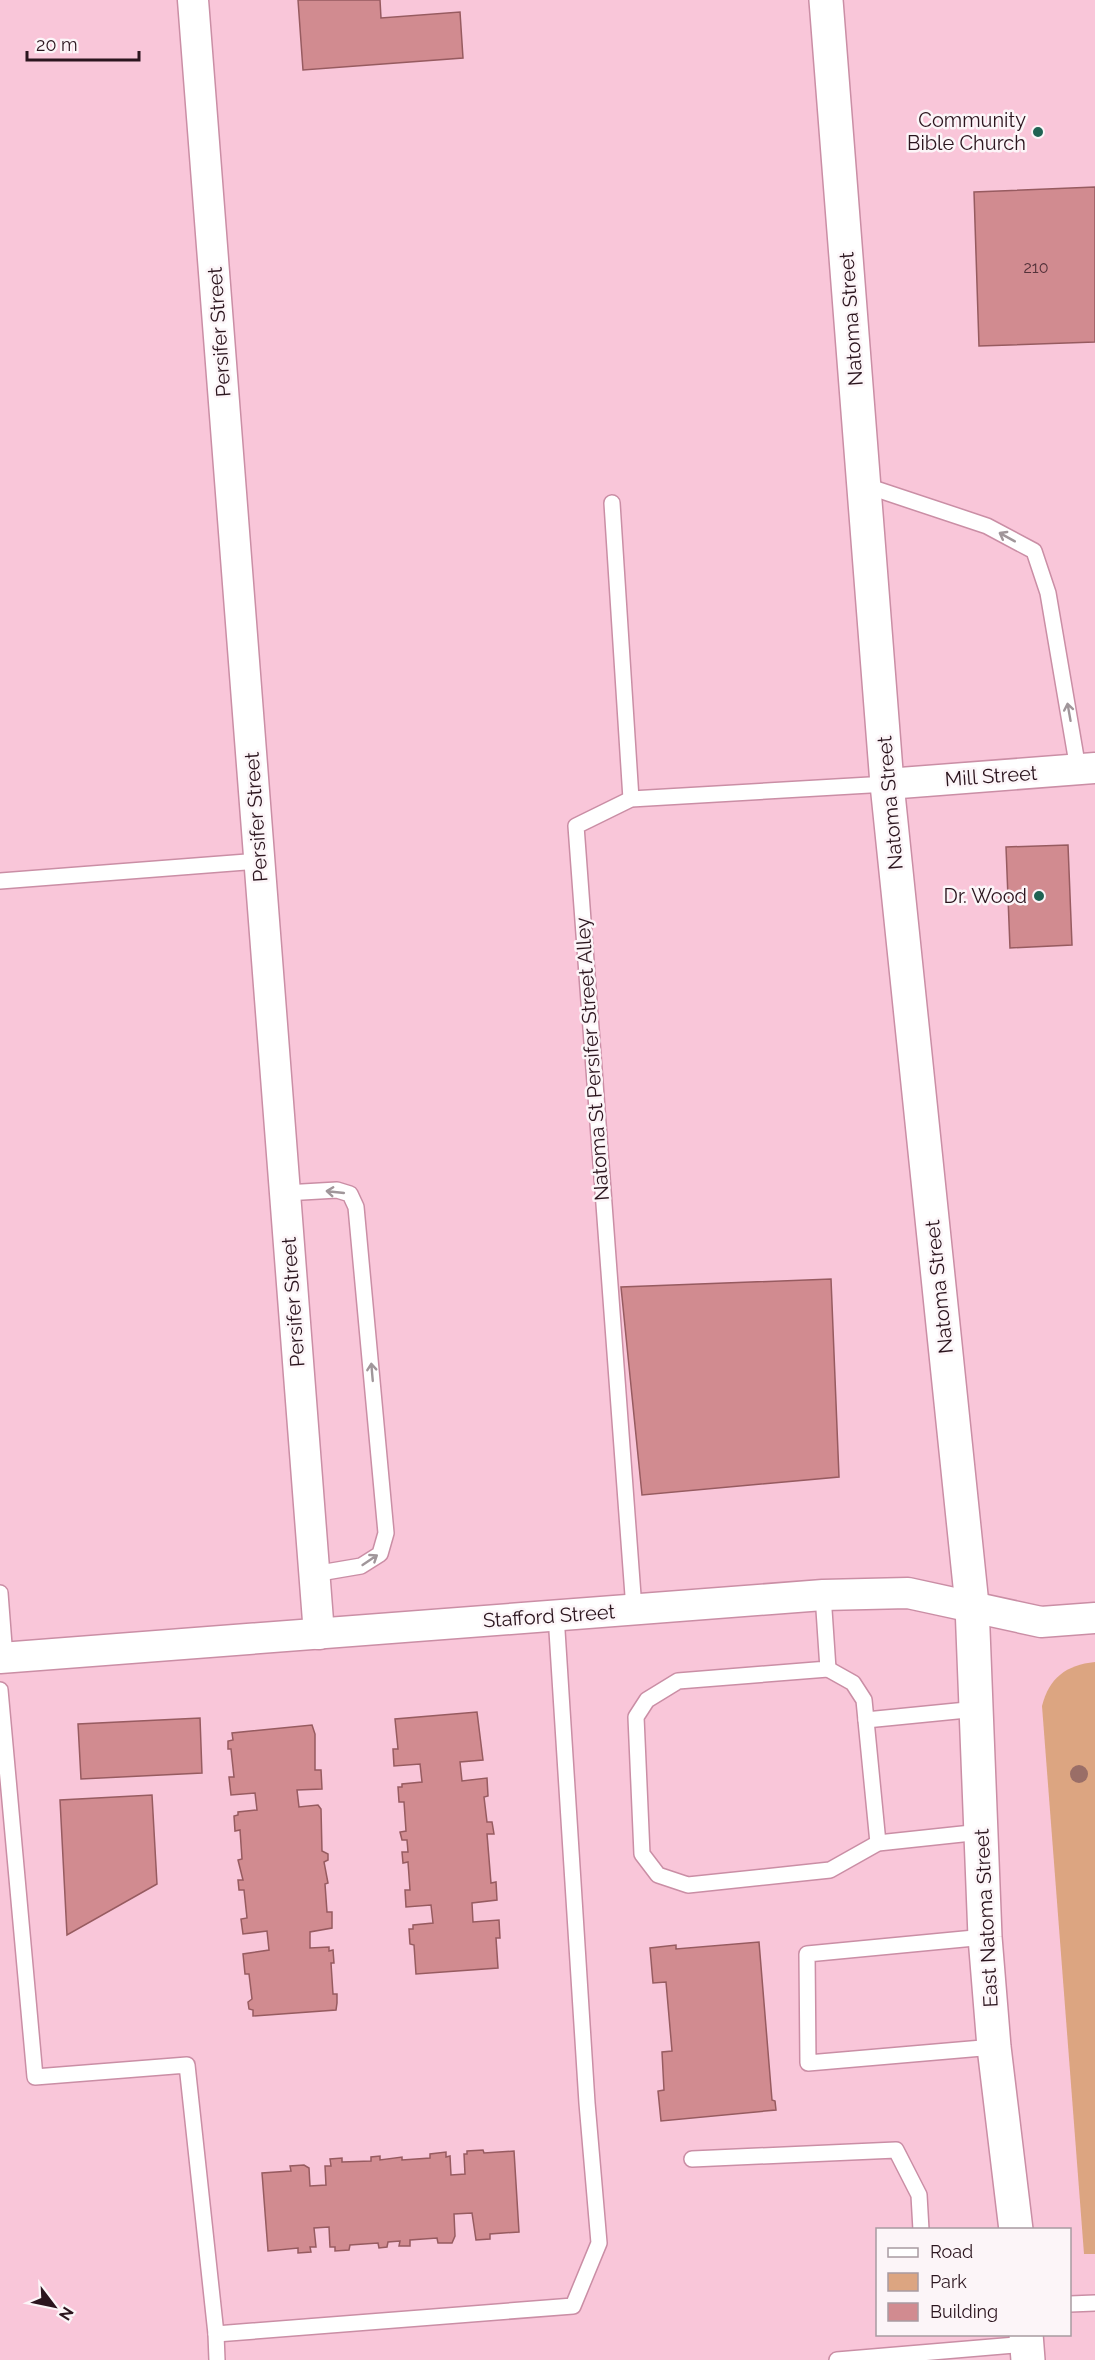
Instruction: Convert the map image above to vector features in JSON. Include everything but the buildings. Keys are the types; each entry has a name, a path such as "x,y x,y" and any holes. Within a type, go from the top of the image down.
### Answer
{"main road":[{"name":"Natoma Street","path":"826,0 887,784 972,1605"},
{"name":"East Natoma Street","path":"972,1605 986,1937 994,2047 1016,2228"}],"street":[{"name":"Persifer Street","path":"194,0 319,1634"},
{"name":"Mill Street","path":"887,784 1087,769"},
{"name":"Stafford Street","path":"3,1658 823,1595 908,1593 972,1605 1041,1622 1095,1618"}],"lane":[{"path":"864,485 987,526 1034,551 1048,593 1087,769"},
{"path":"612,503 631,799"},
{"name":"Natoma St Persifer Street Alley","path":"634,1609 576,826 631,799 887,784"},
{"path":"0,881 260,861"},
{"path":"285,1193 337,1190 350,1194 357,1207 387,1533 380,1554 361,1566 314,1574"},
{"path":"0,1593 3,1658"},
{"path":"823,1595 828,1669"},
{"path":"216,2334 573,2306 599,2243 587,2103 556,1615"},
{"path":"878,1843 864,1700 853,1683 828,1669 678,1681 647,1700 636,1717 642,1854 658,1875 688,1885 830,1870 878,1843 981,1832"},
{"path":"0,1690 35,2077 187,2065 217,2360"},
{"path":"866,1720 977,1709"},
{"path":"986,1937 807,1954 808,2063 994,2047"},
{"path":"692,2159 896,2150 919,2195 921,2228"},
{"path":"1071,2304 1095,2303"},
{"path":"837,2360 909,2358 1027,2346"}],"green space":[{"path":"1095,1662 1095,2254 1084,2254 1042,1706 1049,1688 1060,1675 1075,1666"}],"place":[{"name":"Community Bible Church","path":"1038,132"},
{"name":"Dr. Wood","path":"1039,896"}]}
